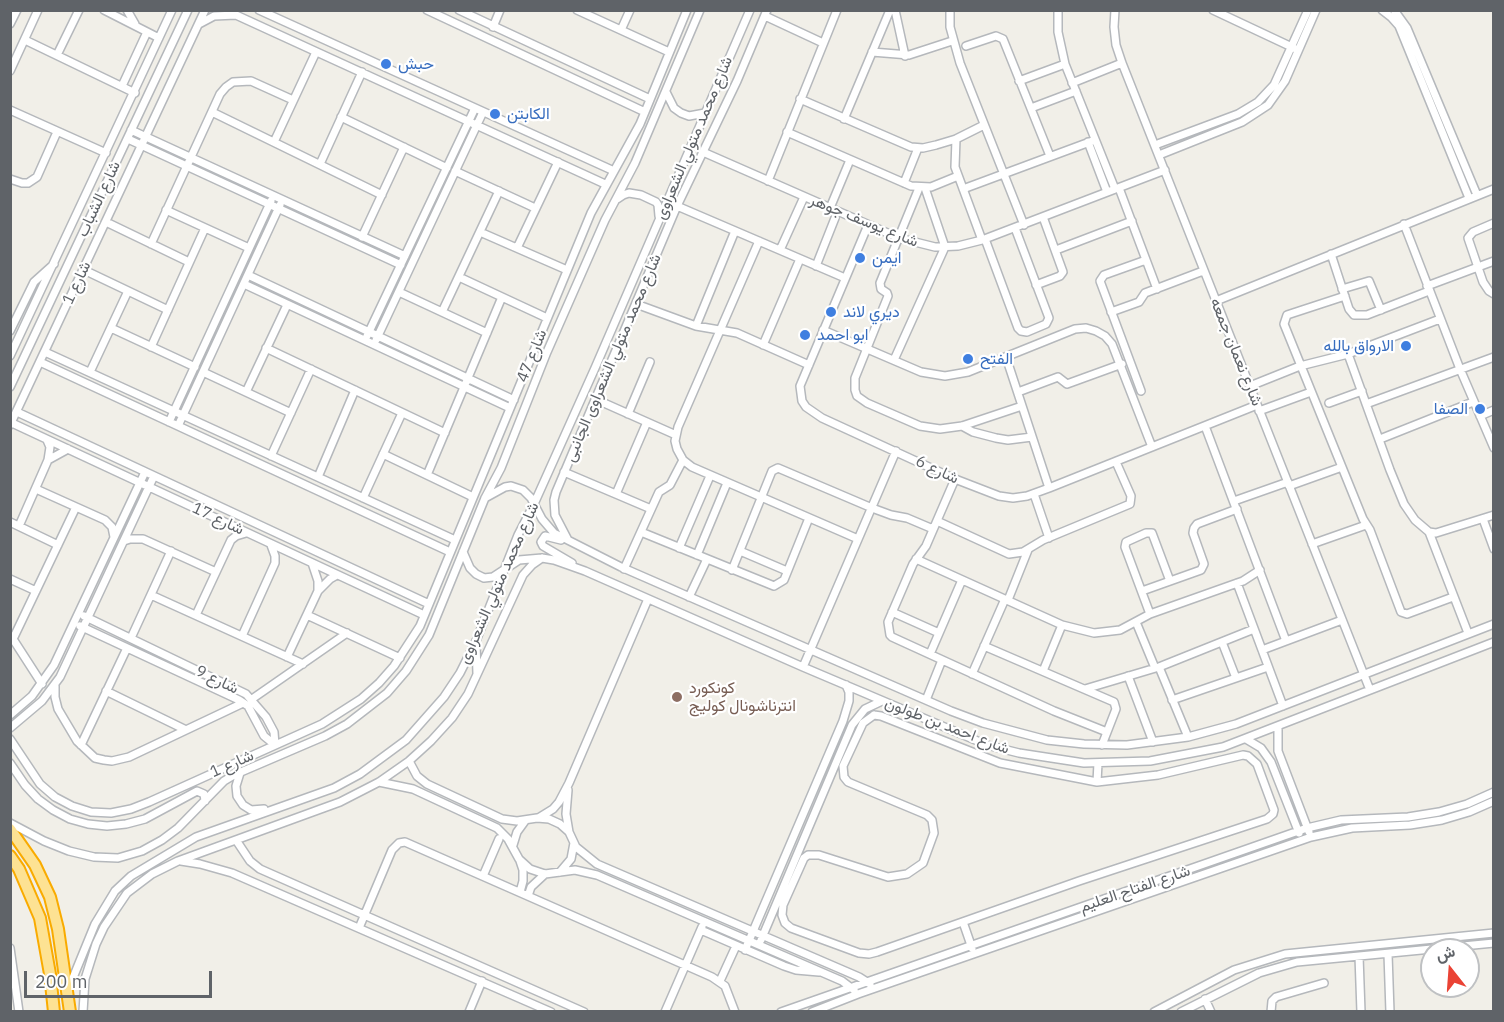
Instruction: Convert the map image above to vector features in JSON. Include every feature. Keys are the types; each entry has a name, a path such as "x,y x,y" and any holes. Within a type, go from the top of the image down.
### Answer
{"highway":[{"path":"10,829 35,865 50,897 58,929 70,1011"},
{"path":"10,856 23,877 40,918 54,1011"}],"street":[{"path":"10,24 17,10"},
{"path":"10,71 38,10"},
{"path":"57,55 79,10"},
{"path":"104,10 159,38"},
{"path":"127,10 136,26"},
{"name":"شارع الشباب","path":"10,356 56,262 172,10"},
{"name":"شارع الشباب","path":"10,387 188,10"},
{"name":"شارع 1","path":"11,424 205,10"},
{"path":"259,10 614,171"},
{"path":"427,10 645,112"},
{"path":"459,10 650,99"},
{"path":"493,27 500,10"},
{"path":"577,10 669,52"},
{"path":"621,30 630,10"},
{"name":"شارع 47","path":"429,604 591,213 605,184 624,156 645,112 687,10"},
{"path":"10,823 44,841 69,851 94,857 118,858 142,851 162,840 194,814 224,782 347,724 387,693 419,654 429,635 604,220 635,163 700,10"},
{"name":"شارع محمد متولي الشعراوى","path":"68,990 88,939 109,900 122,883 196,837 334,788 360,774 383,758 426,719 460,673 476,641 518,535 595,368 750,10"},
{"path":"768,181 837,10"},
{"path":"844,119 890,10"},
{"path":"896,10 905,56"},
{"path":"950,10 952,41 1024,225"},
{"path":"1058,10 1058,32 1065,64 1076,91 1107,192"},
{"name":"شارع نعمان جمعه","path":"1115,10 1116,45 1122,63 1370,690"},
{"path":"1213,10 1295,49"},
{"path":"1159,155 1242,122 1260,112 1280,90 1308,10"},
{"path":"1155,146 1238,114 1258,102 1274,85 1316,10"},
{"path":"1382,10 1399,27 1469,198"},
{"path":"1394,10 1407,28 1477,195"},
{"path":"766,14 823,43"},
{"name":"شارع محمد متولي الشعراوى الجانبى","path":"569,542 558,522 554,508 556,492 677,206 766,14"},
{"path":"199,24 214,16 236,15 605,184"},
{"path":"122,86 147,32"},
{"path":"966,46 996,36 1001,37 1050,156"},
{"path":"25,40 135,93"},
{"path":"872,52 905,56 952,41"},
{"path":"274,142 316,52"},
{"path":"1072,82 1122,63"},
{"path":"1020,81 1065,64"},
{"path":"320,164 362,72"},
{"path":"151,244 220,94 226,87 233,82 251,81 293,100"},
{"path":"1031,108 1076,91"},
{"path":"627,105 633,92"},
{"path":"666,92 674,108 681,113 689,116 705,113"},
{"path":"800,99 905,146 918,148 956,139 984,125"},
{"path":"365,341 475,108"},
{"path":"10,110 106,153"},
{"path":"212,112 382,195"},
{"path":"374,345 483,112"},
{"path":"341,117 447,168"},
{"path":"132,130 405,256"},
{"path":"10,179 28,183 37,177 57,132"},
{"path":"787,132 904,183 922,188 958,176"},
{"path":"128,139 401,264"},
{"path":"956,139 954,158 958,176 1018,328 1027,332 1049,321 1014,228"},
{"path":"963,189 1092,141"},
{"path":"1092,141 1117,188 1157,289"},
{"path":"362,237 404,147"},
{"path":"904,183 918,148"},
{"name":"شارع يوسف جوهر","path":"703,152 899,238 945,247 984,240 1165,170"},
{"path":"830,208 850,160"},
{"path":"586,175 592,161"},
{"path":"517,248 558,162"},
{"path":"455,171 536,208"},
{"path":"922,188 880,285 880,289 888,296 854,384 855,390 862,400 920,426 940,429 962,426 1022,406"},
{"path":"894,360 945,247 922,188"},
{"path":"1216,301 1494,189"},
{"path":"442,312 499,191"},
{"path":"169,422 273,195"},
{"path":"615,201 623,195 641,195 656,202 659,219"},
{"path":"780,250 804,197"},
{"path":"178,426 282,200"},
{"path":"677,206 845,278"},
{"path":"166,210 249,248"},
{"path":"1036,285 1062,273 1063,268 1043,217"},
{"path":"816,266 836,218"},
{"path":"1056,250 1131,221"},
{"path":"106,222 189,262"},
{"path":"1404,224 1473,402 1494,448"},
{"path":"1493,224 1473,232 1468,238 1483,282 1494,294"},
{"name":"شارع 6","path":"868,225 808,365 800,387 801,401 822,418 955,479 1006,498 1020,498 1205,426 1311,392"},
{"path":"151,347 205,228"},
{"path":"696,326 735,231"},
{"path":"480,232 567,270"},
{"path":"759,241 676,435 677,449 683,460 710,476 858,539"},
{"path":"1331,254 1349,309 1354,315 1366,315 1381,310 1494,261"},
{"path":"763,345 800,259"},
{"path":"1140,391 1100,283 1101,277 1146,260"},
{"path":"10,331 13,318 34,282 56,262"},
{"path":"84,270 168,310"},
{"path":"1111,312 1137,303 1144,294 1203,271"},
{"path":"248,275 514,400"},
{"path":"459,277 548,318"},
{"path":"1381,310 1369,281 1287,315 1284,319 1300,366 1370,530 1401,612 1407,614 1453,597"},
{"path":"244,284 510,408"},
{"path":"90,372 129,291"},
{"path":"399,292 487,333"},
{"path":"427,475 502,297"},
{"path":"36,304 48,309"},
{"path":"246,392 287,304"},
{"path":"636,304 696,326 737,333 808,365"},
{"path":"13,318 26,324"},
{"path":"1250,386 1300,366 1348,354 1440,319"},
{"path":"111,328 195,367"},
{"path":"823,330 921,372 945,376 961,374 1075,329 1086,328 1101,333 1109,340 1120,364 1152,447"},
{"path":"266,348 445,433"},
{"path":"45,352 455,540"},
{"path":"1348,354 1404,504 1415,520 1429,532 1468,633"},
{"path":"1006,357 1049,488"},
{"path":"1366,404 1494,357"},
{"path":"1018,392 1058,377 1067,384 1129,361"},
{"path":"40,362 450,552"},
{"path":"628,414 650,362"},
{"path":"528,365 540,370"},
{"path":"595,368 606,373"},
{"path":"271,456 311,369"},
{"path":"203,372 291,413"},
{"path":"318,477 356,390"},
{"path":"1329,403 1362,391"},
{"path":"596,399 676,435"},
{"path":"1380,439 1473,402"},
{"path":"1480,416 1494,410"},
{"name":"شارع 17","path":"17,412 429,604"},
{"path":"363,498 402,412"},
{"path":"616,494 647,422"},
{"name":"شارع 17","path":"11,424 424,615"},
{"path":"962,426 973,432 1008,440 1032,437"},
{"path":"1205,426 1286,641"},
{"path":"19,526 48,460 50,447 48,440"},
{"path":"48,460 68,449"},
{"path":"803,667 896,451"},
{"path":"383,454 473,497"},
{"path":"624,569 659,492 670,485 683,460"},
{"path":"937,521 1009,554 1016,554 1130,504 1131,496 1116,462"},
{"path":"1234,501 1342,467"},
{"path":"732,570 772,471 780,468 872,508 907,518 933,529"},
{"path":"10,715 32,696 54,666 145,472"},
{"path":"564,472 651,509"},
{"path":"10,728 35,707 56,684 154,476"},
{"path":"679,548 710,476"},
{"path":"955,479 924,549 916,559 892,612 888,625 892,637 1053,711 1107,732"},
{"path":"697,555 727,483"},
{"name":"شارع احمد بن طولون","path":"485,498 511,486 523,490 531,498 548,526 569,542 624,569 926,700 983,723 1047,740 1102,745 1188,737 1236,724 1494,624"},
{"path":"36,489 105,520 112,527 114,537"},
{"path":"1034,494 1049,538"},
{"path":"42,684 12,637 76,507"},
{"path":"1142,591 1201,570 1203,566 1193,533 1195,525 1237,509"},
{"path":"1429,532 1444,532 1494,514"},
{"path":"105,520 124,516"},
{"path":"641,532 774,586 782,583 809,518"},
{"path":"1483,519 1494,549"},
{"path":"134,520 138,533 143,538 216,572"},
{"path":"10,522 58,545"},
{"path":"228,524 231,540"},
{"path":"1312,544 1366,525"},
{"path":"1150,614 1125,547 1128,539 1148,532 1153,534 1170,581"},
{"path":"196,615 231,540 247,533"},
{"path":"569,542 548,536 543,537 541,542 543,546 585,571"},
{"path":"124,541 143,538"},
{"path":"242,636 275,563 271,544"},
{"path":"972,674 1029,549"},
{"path":"740,550 787,571"},
{"path":"131,638 171,551"},
{"name":"شارع احمد بن طولون","path":"463,552 470,568 484,578 493,577 519,560 542,558 585,571 987,745 1051,759 1098,763 1150,760 1183,756 1223,747 1494,642"},
{"path":"275,563 295,555"},
{"path":"83,1011 82,998 90,961 104,927 117,906 139,882 178,861 340,802 379,782 409,761 452,718 477,677 523,575 542,558"},
{"path":"689,597 706,559"},
{"path":"916,559 1062,625 1086,632 1103,633 1120,630 1150,614 1237,583 1260,570"},
{"path":"312,563 318,581 318,591"},
{"path":"287,657 318,591 330,579 338,575"},
{"path":"10,579 36,591"},
{"path":"930,654 962,580"},
{"path":"1237,583 1283,706"},
{"path":"151,594 303,664"},
{"path":"537,818 553,809 569,783 648,599"},
{"name":"شارع 1","path":"10,739 40,784 55,797 91,812 111,813 130,809 342,713 379,683 400,658 408,647 429,604"},
{"path":"892,612 939,633"},
{"name":"شارع 9","path":"78,613 235,688 252,699 261,708 274,732 275,745"},
{"path":"307,615 400,658"},
{"path":"1262,650 1342,620"},
{"path":"1136,622 1188,737"},
{"name":"شارع 9","path":"74,623 243,703 253,714 264,735 275,745"},
{"path":"1043,671 1062,625"},
{"path":"1085,689 1157,667 1254,629"},
{"path":"252,699 347,633"},
{"path":"476,641 477,677"},
{"path":"1222,642 1236,678"},
{"path":"984,646 1115,703 1116,709 1102,745"},
{"path":"81,745 127,648"},
{"path":"926,700 942,660"},
{"path":"1172,700 1268,667"},
{"path":"1128,676 1153,742"},
{"path":"56,684 55,697 58,710 81,745 95,758 112,761 129,757 243,703"},
{"path":"745,950 843,721 849,701 846,685"},
{"path":"106,691 186,730"},
{"path":"759,945 852,725 865,709 882,701"},
{"path":"35,707 47,705 58,710"},
{"path":"874,716 881,716 1000,763 1097,782 1158,775 1243,755 1248,756 1257,764 1275,810 1267,819 963,922 877,952 864,954 791,928 785,923 782,915 783,905 804,858 808,855 819,855 879,875 907,874 922,863 935,828 932,820 927,815 848,782 844,777 843,766 863,723 874,716"},
{"path":"1278,726 1278,751 1311,837"},
{"path":"1246,739 1261,748 1267,755 1302,840"},
{"path":"1267,755 1272,751 1278,751"},
{"path":"409,761 417,776 427,784 494,816 509,820 549,819 560,824 569,832"},
{"name":"شارع 1","path":"10,763 38,799 70,819 88,824 107,826 145,819 197,792 204,794 205,802"},
{"path":"1097,782 1098,763"},
{"path":"240,773 236,786 237,796 243,805 251,810 277,807"},
{"path":"379,782 413,789 503,833 513,845 523,870 520,892"},
{"path":"569,783 566,805 569,832 574,843 597,864 871,985"},
{"path":"334,788 340,802"},
{"name":"شارع الفتاح العليم","path":"781,1011 852,988 871,985 1311,837 1352,828 1410,825 1442,820 1494,792"},
{"name":"شارع الفتاح العليم","path":"973,950 1307,828 1341,820 1408,817 1468,808 1494,801"},
{"path":"1291,812 1295,811 1298,805"},
{"path":"513,845 517,832 525,820"},
{"path":"483,876 499,839"},
{"path":"236,840 242,851 260,869 584,1011"},
{"path":"359,928 392,850 399,843 410,844 720,981 729,993 735,1011"},
{"path":"560,872 571,860 574,843"},
{"path":"519,859 530,869 545,874 575,870 597,875 822,972 852,988 858,994"},
{"path":"178,861 216,868 551,1011"},
{"path":"528,896 531,887 545,874"},
{"path":"309,906 315,893"},
{"path":"665,1011 705,921"},
{"path":"963,922 973,950"},
{"path":"701,930 790,968 822,972"},
{"path":"1154,1011 1234,970 1270,957 1494,933"},
{"path":"1477,938 1478,934"},
{"path":"720,981 736,946"},
{"path":"10,948 19,1011"},
{"path":"1181,1011 1259,973 1297,962 1420,951"},
{"path":"1388,954 1390,1011"},
{"path":"1359,956 1361,1011"},
{"path":"469,1011 482,981"},
{"path":"1271,1011 1272,1001 1276,998 1324,982"},
{"name":"شارع الفتاح العليم","path":"814,1011 858,994 871,985"},
{"path":"1205,999 1211,1011"}],"place":[{"name":"حبش","path":"386,64"},
{"name":"الكابتن","path":"495,114"},
{"name":"ايمن","path":"860,258"},
{"name":"ديري لاند","path":"831,312"},
{"name":"ابو احمد","path":"805,335"},
{"name":"الارواق بالله","path":"1406,346"},
{"name":"الفتح","path":"968,359"},
{"name":"الصفا","path":"1480,409"},
{"name":"كونكورد انترناشونال كوليج","path":"677,697"}]}
